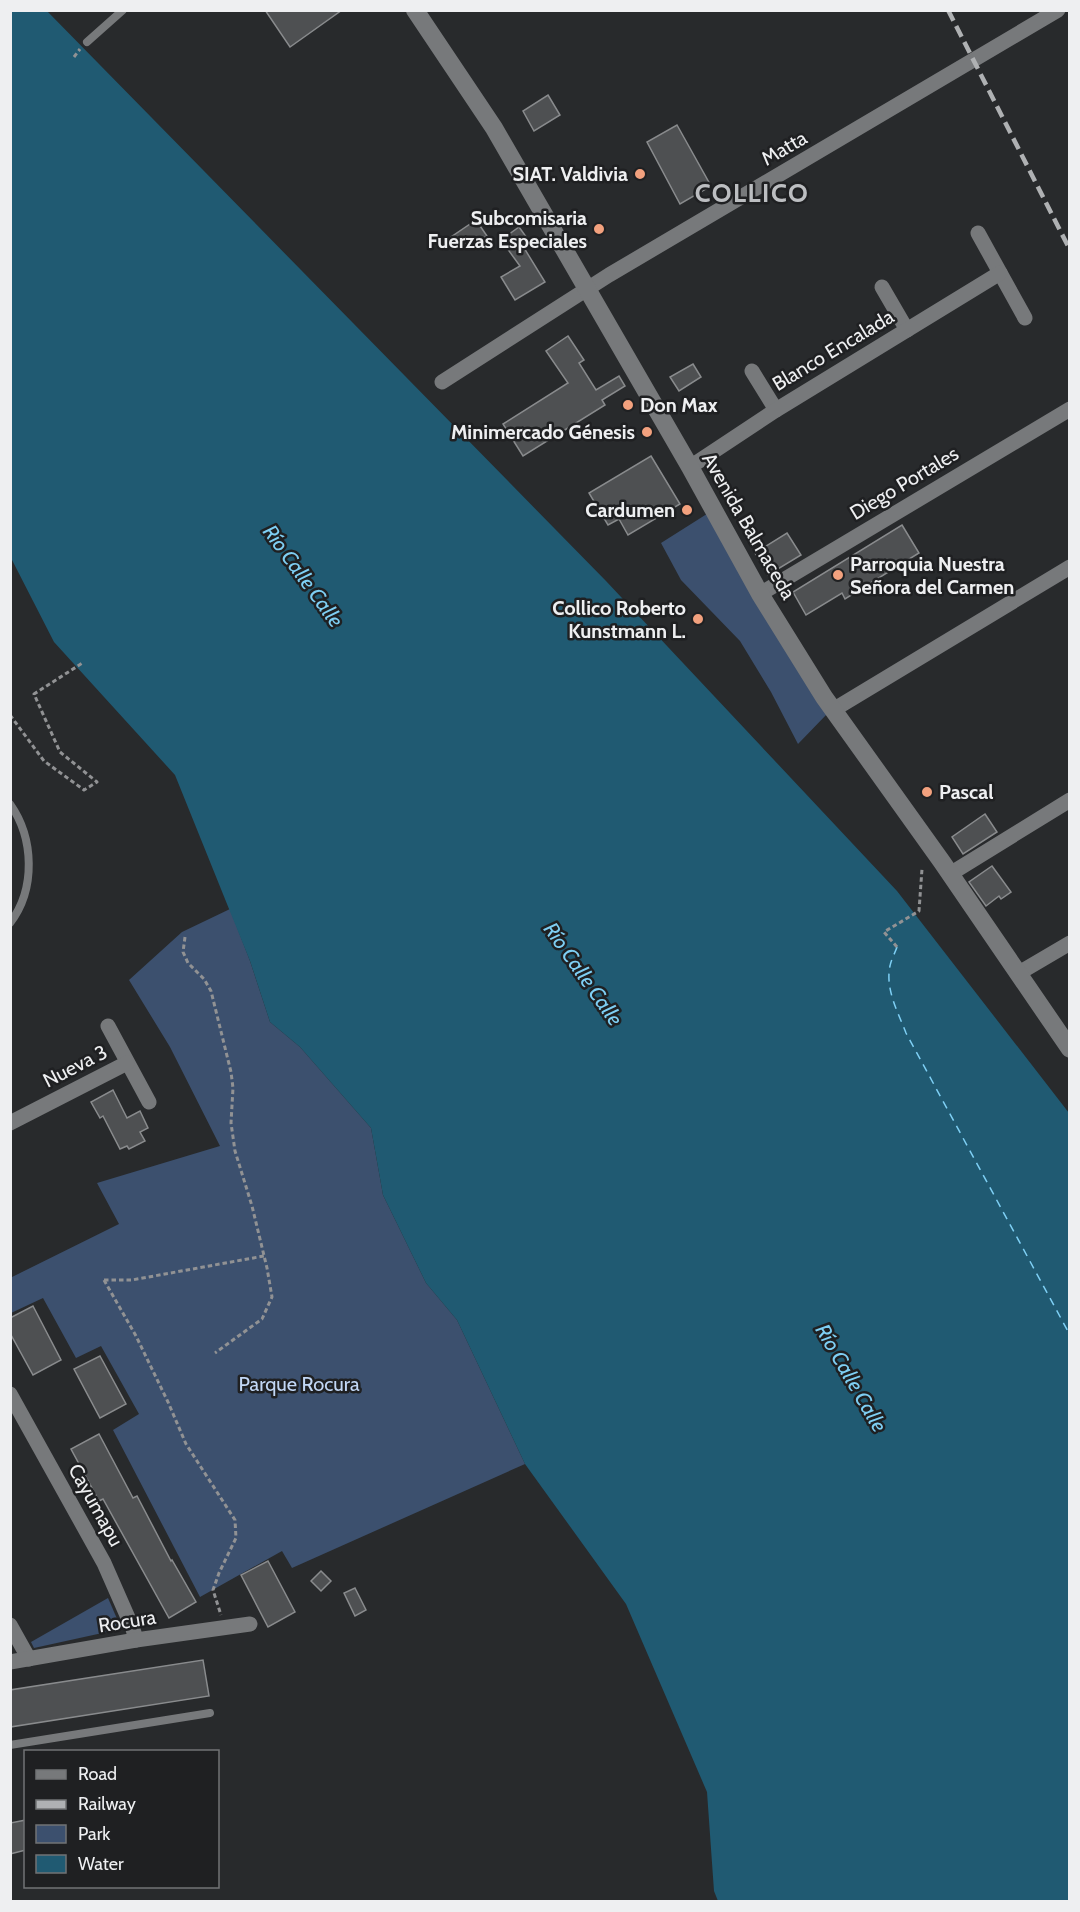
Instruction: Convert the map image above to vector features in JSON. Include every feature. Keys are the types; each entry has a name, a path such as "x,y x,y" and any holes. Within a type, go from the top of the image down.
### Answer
{"main road":[{"name":"Avenida Balmaceda","path":"415,10 494,128 690,467 760,594 833,710 1067,1040"}],"street":[{"name":"Matta","path":"442,382 586,289 1058,10"},
{"path":"978,233 1025,318"},
{"name":"Blanco Encalada","path":"690,467 776,410 1000,273"},
{"path":"882,288 907,330"},
{"path":"752,371 776,410"},
{"name":"Diego Portales","path":"760,594 1070,409"},
{"path":"833,710 1070,567"},
{"path":"950,874 1070,800"},
{"path":"1018,973 1070,943"},
{"name":"Nueva 3","path":"108,1026 149,1102"},
{"name":"Nueva 3","path":"10,1124 127,1063"},
{"name":"Cayumapu","path":"10,1394 16,1418 104,1563 136,1641"},
{"name":"Rocura","path":"10,1662 250,1624"},
{"path":"10,1625 29,1659"}],"lane":[{"path":"87,42 123,10"},
{"path":"10,804 24,832 29,861 26,889 20,909 10,923"},
{"path":"10,1745 210,1713"}],"path":[{"path":"10,715 44,761 84,790 97,783 60,752 34,694 84,662"},
{"path":"897,947 885,932 919,911 922,869"},
{"path":"186,937 183,952 188,963 204,979 211,991 231,1072 233,1088 231,1123 235,1151 252,1206 272,1297 262,1319 215,1353"},
{"path":"225,1627 213,1590 236,1538 235,1520 186,1444 136,1336 104,1280 132,1280 264,1256"}],"green space":[{"path":"710,512 827,714 798,744 771,692 740,641 681,580 661,543"},
{"name":"Parque Rocura","path":"230,909 270,1022 300,1047 371,1128 383,1195 426,1283 457,1320 525,1464 292,1568 282,1551 200,1597 113,1430 139,1414 101,1346 76,1358 43,1298 11,1313 10,1278 119,1224 97,1183 220,1146 170,1047 129,980 182,932"},
{"path":"108,1598 118,1621 116,1630 34,1648 31,1642"}],"water":[{"name":"Río Calle Calle","path":"11,10 47,11 606,581 897,891 1069,1113 1069,1901 718,1901 714,1891 707,1792 626,1604 525,1464 457,1320 426,1283 383,1195 371,1128 300,1047 270,1022 250,961 175,775 54,642 11,558"}],"building":[{"path":"265,10 342,10 290,47"},
{"path":"548,95 560,115 534,131 523,111"},
{"path":"677,125 711,186 680,204 647,142"},
{"path":"476,220 487,236 471,246 468,243 459,249 451,237"},
{"path":"519,227 527,238 521,243 545,282 515,300 501,277 520,266 501,240"},
{"path":"568,336 584,360 579,363 596,390 619,376 625,386 602,400 605,405 523,456 503,424 568,383 546,351"},
{"path":"693,364 701,377 679,391 670,377"},
{"path":"651,456 680,504 628,535 619,519 608,525 589,493"},
{"path":"902,525 919,553 845,599 842,593 806,615 793,592"},
{"path":"787,533 801,555 768,575 755,553"},
{"path":"985,814 997,832 963,854 952,837"},
{"path":"992,866 1011,892 1001,899 999,896 986,906 969,882"},
{"path":"113,1090 127,1118 140,1111 148,1128 140,1132 145,1141 129,1149 127,1146 120,1149 103,1116 100,1118 91,1102"},
{"path":"33,1306 61,1360 33,1375 10,1333 10,1318"},
{"path":"100,1356 126,1404 100,1418 74,1369"},
{"path":"99,1434 133,1498 137,1496 171,1561 196,1602 169,1618 103,1499 99,1501 71,1449"},
{"path":"268,1561 295,1612 268,1627 241,1575"},
{"path":"321,1571 331,1581 321,1591 311,1581"},
{"path":"355,1588 366,1610 355,1616 344,1593"},
{"path":"203,1660 209,1696 10,1727 10,1690"},
{"path":"24,1820 24,1850 10,1854 10,1823"}],"ferry route":[{"path":"897,947 891,961 889,983 906,1033 1070,1335"}],"railway":[{"path":"948,10 1070,250"}],"place":[{"name":"SIAT. Valdivia","path":"640,174"},
{"name":"Subcomisaria Fuerzas Especiales","path":"599,229"},
{"name":"Don Max","path":"628,405"},
{"name":"Minimercado Génesis","path":"647,432"},
{"name":"Cardumen","path":"687,510"},
{"name":"Parroquia Nuestra Señora del Carmen","path":"838,575"},
{"name":"Collico Roberto Kunstmann L.","path":"698,619"},
{"name":"Pascal","path":"927,792"}],"district":[{"name":"COLLICO","path":"752,193"}]}
